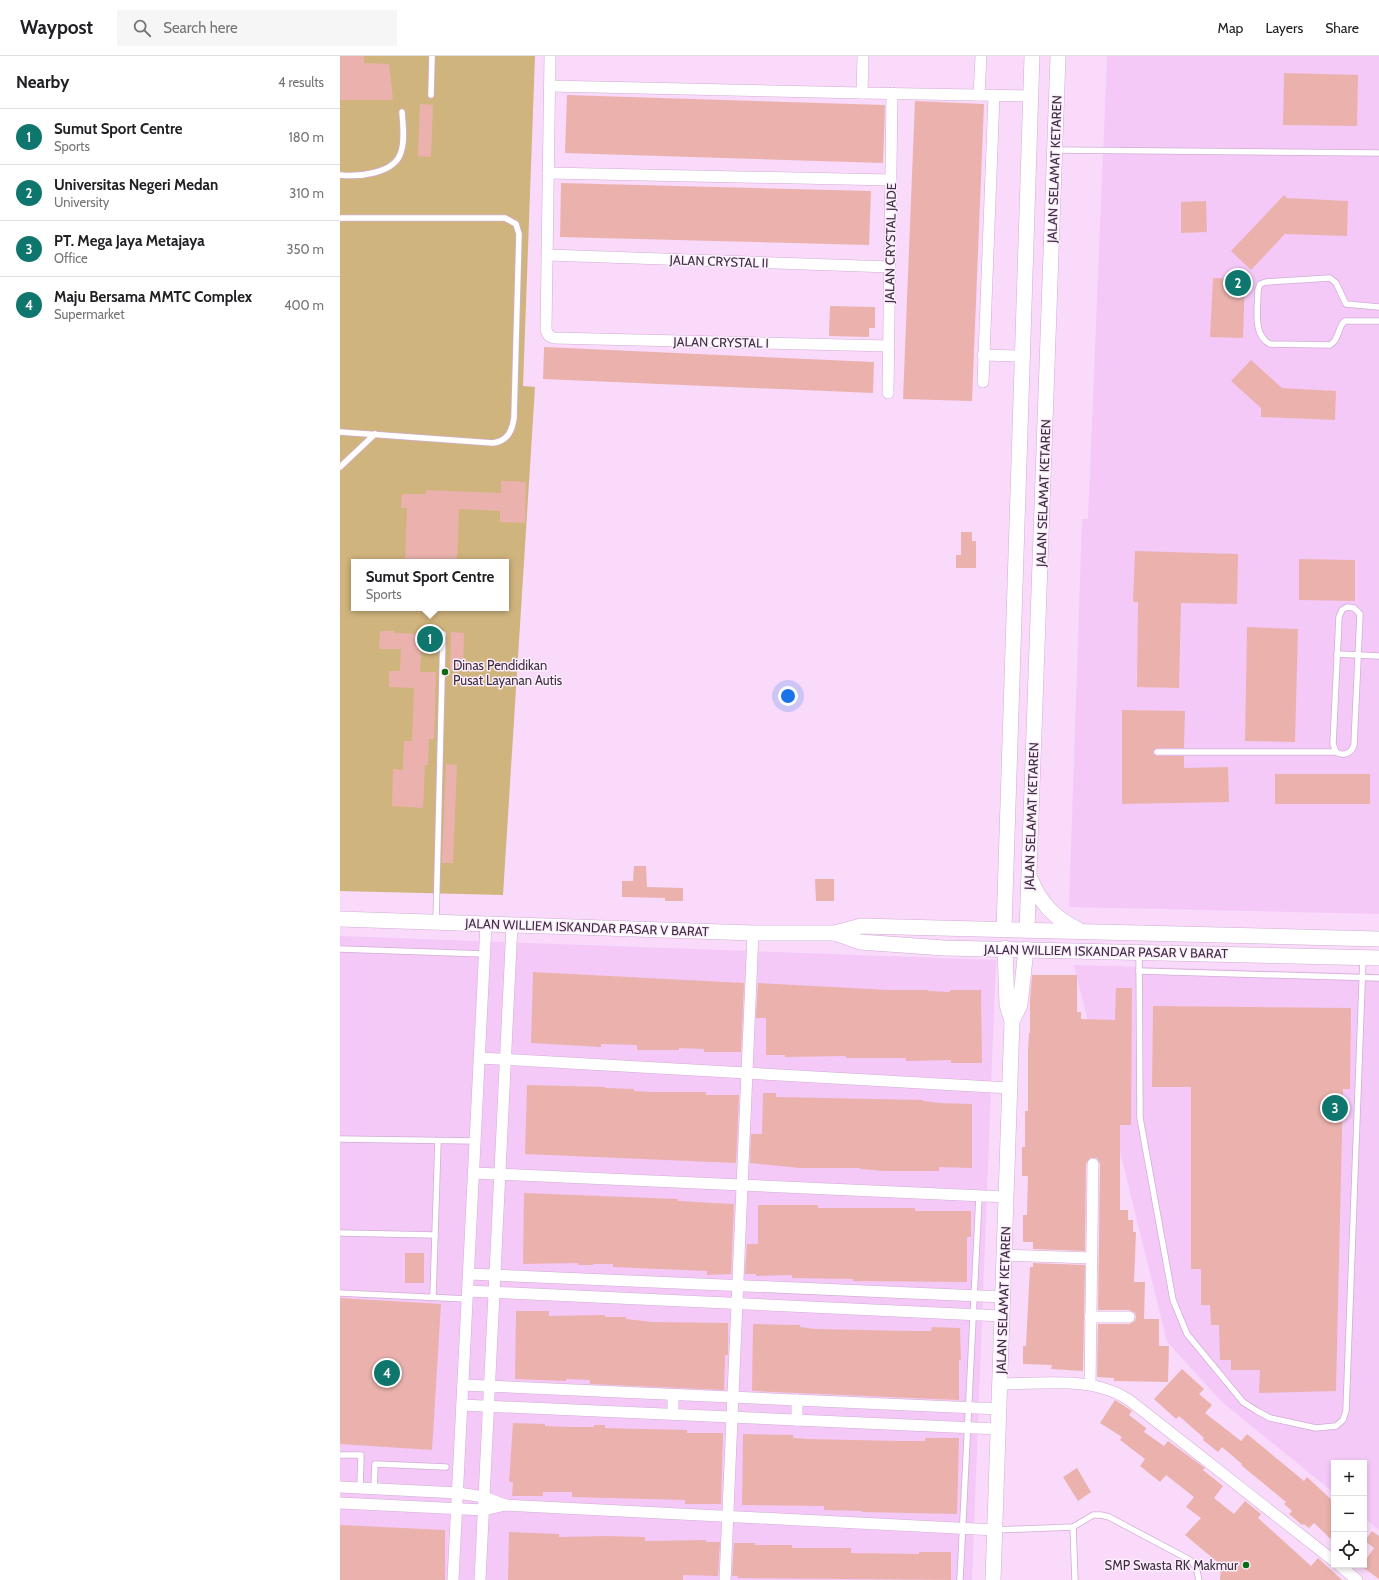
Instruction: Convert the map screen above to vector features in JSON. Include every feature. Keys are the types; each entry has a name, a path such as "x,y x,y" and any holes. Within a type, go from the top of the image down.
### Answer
{"street":[{"path":"548,255 550,56"},
{"path":"862,93 864,56"},
{"path":"979,95 981,56"},
{"name":"JALAN SELAMAT KETAREN","path":"1004,929 1032,56"},
{"name":"JALAN SELAMAT KETAREN","path":"1027,929 1058,56"},
{"path":"550,86 1031,96"},
{"name":"JALAN CRYSTAL JADE","path":"888,393 892,94"},
{"path":"983,382 994,95"},
{"path":"548,173 891,180"},
{"name":"JALAN CRYSTAL II","path":"548,255 890,266"},
{"name":"JALAN CRYSTAL I","path":"548,255 546,330 549,336 554,338 889,346"},
{"path":"1025,284 1050,286"},
{"path":"983,355 1022,356"},
{"path":"1012,690 1036,690"},
{"path":"1029,875 1043,904 1054,915 1082,931"},
{"name":"JALAN WILLIEM ISKANDAR PASAR V BARAT","path":"340,920 753,933 835,933 861,926 1379,939"},
{"path":"453,1580 486,924"},
{"path":"480,1580 512,925"},
{"path":"725,1580 753,933"},
{"name":"JALAN WILLIEM ISKANDAR PASAR V BARAT","path":"835,933 860,942 944,948 1005,948 1379,958"},
{"path":"1363,957 1364,938"},
{"name":"JALAN SELAMAT KETAREN","path":"993,1580 1012,1021 1007,1005 1005,948"},
{"name":"JALAN SELAMAT KETAREN","path":"1012,1021 1020,1005 1026,949"},
{"path":"480,1058 1010,1088"},
{"path":"1090,1384 1092,1164"},
{"path":"474,1173 979,1197 1006,1197"},
{"path":"1004,1255 1090,1258"},
{"path":"469,1274 1003,1297"},
{"path":"468,1295 494,1292 1002,1316"},
{"path":"1090,1318 1129,1317"},
{"path":"1000,1384 1090,1384 1125,1396 1331,1559"},
{"path":"463,1385 999,1409"},
{"path":"549,1409 550,1389"},
{"path":"598,1411 599,1391"},
{"path":"637,1413 638,1393"},
{"path":"673,1414 674,1394"},
{"path":"797,1420 798,1400"},
{"path":"834,1402 834,1422"},
{"path":"873,1423 874,1404"},
{"path":"462,1405 998,1429"},
{"path":"919,1426 920,1406"},
{"path":"340,1487 458,1493 484,1497 506,1505"},
{"path":"340,1503 484,1510 506,1505 994,1530"},
{"path":"1342,1568 1358,1580"}],"lane":[{"path":"431,95 432,56"},
{"path":"340,175 366,174 389,166 396,160 401,154 403,145 402,112"},
{"path":"1055,150 1379,153"},
{"path":"340,218 505,218 516,224 519,234 514,418 510,434 500,442 493,443 340,432"},
{"path":"1379,307 1346,304 1336,283 1325,277 1266,282 1260,284 1258,290 1259,331 1262,339 1270,344 1330,345 1335,341 1342,324 1345,321 1379,321"},
{"path":"340,467 375,434"},
{"path":"1158,752 1336,752 1345,754 1351,750 1354,745 1360,614 1356,609 1351,607 1342,610 1339,617 1333,744 1336,752"},
{"path":"436,923 443,634"},
{"path":"1337,654 1379,656"},
{"path":"340,949 485,954"},
{"path":"1139,952 1140,1118 1173,1300 1179,1317 1187,1334 1243,1402 1270,1418 1316,1428 1336,1426 1343,1420 1346,1411 1363,957"},
{"path":"1139,971 1379,978"},
{"path":"340,1139 476,1141"},
{"path":"433,1297 438,1141"},
{"path":"960,1580 979,1197"},
{"path":"340,1233 435,1234"},
{"path":"340,1293 433,1297 468,1295"},
{"path":"340,1455 361,1455 360,1488"},
{"path":"374,1489 375,1464 446,1467"},
{"path":"994,1530 1073,1527 1093,1515 1109,1517 1190,1560 1196,1567 1199,1580"},
{"path":"1073,1527 1075,1580"}],"shaded area":[{"path":"340,56 535,56 523,386 535,387 503,895 340,891"},
{"path":"1107,56 1379,56 1379,914 1069,907 1082,519 1088,519"},
{"path":"340,936 996,960 972,1580 340,1580"},
{"path":"1074,965 1379,974 1379,1530 1367,1520 1367,1460 1331,1460 1331,1491 1223,1403 1167,1342"}],"building":[{"path":"340,56 364,56 364,63 389,64 393,100 340,100"},
{"path":"1284,73 1358,75 1357,126 1283,125"},
{"path":"567,95 885,105 883,163 565,153"},
{"path":"915,101 984,104 972,401 903,399"},
{"path":"420,104 433,105 431,157 418,156"},
{"path":"561,183 871,191 869,245 560,237"},
{"path":"1284,195 1287,198 1348,201 1347,236 1285,234 1251,270 1231,251"},
{"path":"1206,201 1207,232 1181,233 1181,202"},
{"path":"1213,278 1245,279 1243,338 1210,337"},
{"path":"830,306 875,307 875,328 869,328 869,337 829,336"},
{"path":"544,347 874,362 873,393 543,379"},
{"path":"1251,360 1282,388 1336,391 1335,420 1261,417 1261,408 1231,381"},
{"path":"501,481 526,482 525,523 500,522 500,511 459,509 457,559 405,559 407,508 401,508 402,494 426,494 426,490 501,493"},
{"path":"961,532 972,532 972,541 976,541 976,568 956,568 956,555 961,555"},
{"path":"1135,551 1238,554 1237,604 1181,603 1179,688 1137,687 1138,602 1133,602"},
{"path":"1299,559 1355,560 1355,601 1299,600"},
{"path":"1247,627 1298,629 1295,742 1245,741"},
{"path":"380,631 422,634 420,672 436,672 434,739 429,739 428,765 425,765 423,808 392,806 393,769 403,770 404,741 412,741 414,688 389,687 389,671 400,671 401,649 379,649"},
{"path":"451,632 464,633 463,670 450,670"},
{"path":"1122,710 1185,711 1184,748 1157,748 1154,750 1153,754 1157,756 1184,756 1184,768 1228,767 1229,802 1122,804"},
{"path":"446,764 457,765 453,863 442,863"},
{"path":"1275,774 1370,774 1370,804 1275,804"},
{"path":"634,866 646,866 647,887 683,888 683,901 665,901 665,898 622,897 622,881 633,881"},
{"path":"815,879 834,879 834,901 816,901"},
{"path":"533,972 744,983 741,1052 704,1052 704,1049 679,1048 679,1050 637,1050 637,1045 601,1044 601,1047 531,1043"},
{"path":"1032,975 1077,975 1077,1012 1081,1012 1081,1019 1115,1020 1116,988 1132,988 1131,1125 1120,1125 1120,1210 1128,1210 1128,1220 1133,1220 1133,1232 1136,1232 1134,1282 1145,1282 1144,1319 1159,1319 1159,1346 1169,1346 1168,1382 1114,1381 1114,1378 1097,1377 1098,1324 1129,1324 1135,1321 1136,1317 1135,1313 1129,1310 1098,1310 1100,1164 1097,1158 1090,1158 1086,1164 1085,1251 1033,1249 1033,1242 1023,1242 1023,1215 1027,1215 1028,1176 1022,1176 1022,1147 1025,1147 1025,1111 1028,1111 1028,1051"},
{"path":"758,983 950,992 950,990 981,990 982,1063 951,1063 951,1060 906,1061 906,1058 846,1058 846,1056 785,1057 785,1055 766,1055 766,1018 756,1018"},
{"path":"1153,1006 1351,1008 1350,1089 1343,1089 1336,1391 1259,1393 1260,1370 1231,1370 1231,1360 1220,1360 1219,1325 1211,1325 1210,1305 1201,1305 1201,1269 1191,1269 1191,1087 1152,1087"},
{"path":"527,1085 605,1087 634,1089 634,1091 706,1092 706,1095 739,1095 736,1163 525,1154"},
{"path":"763,1093 776,1093 776,1097 923,1100 940,1103 972,1104 972,1168 939,1167 939,1171 884,1171 860,1168 800,1168 750,1163 751,1134 762,1134"},
{"path":"524,1193 678,1199 678,1201 734,1204 731,1274 707,1275 707,1271 613,1267 613,1264 523,1264"},
{"path":"758,1205 818,1205 818,1208 915,1208 915,1211 971,1211 971,1237 967,1237 967,1282 853,1281 853,1279 792,1278 792,1275 756,1276 756,1274 745,1274 747,1244 758,1244"},
{"path":"405,1253 424,1253 424,1283 405,1283"},
{"path":"1033,1263 1085,1265 1083,1371 1051,1369 1052,1365 1023,1364 1023,1346 1026,1346 1030,1267 1033,1267"},
{"path":"340,1298 441,1304 432,1450 340,1444"},
{"path":"516,1311 549,1311 549,1316 605,1315 605,1317 626,1317 626,1319 653,1322 728,1323 728,1355 725,1355 724,1390 590,1384 590,1380 566,1379 566,1381 515,1379"},
{"path":"753,1324 800,1325 800,1327 815,1329 911,1331 931,1331 932,1327 960,1328 961,1360 959,1360 959,1400 752,1391"},
{"path":"1182,1369 1204,1389 1199,1394 1212,1405 1205,1413 1241,1441 1247,1434 1304,1481 1307,1477 1331,1499 1331,1539 1314,1523 1309,1528 1304,1524 1302,1525 1289,1514 1292,1511 1284,1504 1286,1502 1241,1465 1242,1464 1222,1447 1218,1452 1203,1440 1204,1438 1179,1416 1176,1419 1154,1399"},
{"path":"1115,1400 1132,1411 1129,1415 1146,1428 1144,1432 1164,1446 1168,1441 1205,1468 1203,1470 1223,1486 1214,1498 1234,1514 1245,1501 1261,1514 1258,1518 1311,1566 1318,1558 1342,1580 1220,1580 1221,1565 1185,1535 1201,1518 1186,1507 1194,1497 1166,1475 1160,1482 1140,1466 1145,1459 1120,1440 1122,1437 1100,1423"},
{"path":"513,1423 545,1424 545,1426 571,1427 594,1427 594,1425 605,1425 605,1428 687,1430 687,1433 723,1433 721,1504 685,1504 685,1500 572,1497 572,1492 543,1492 543,1496 512,1496 513,1482 509,1482"},
{"path":"743,1434 793,1435 793,1438 808,1439 901,1441 925,1441 925,1438 959,1438 957,1514 824,1510 824,1506 742,1505"},
{"path":"1077,1468 1091,1492 1078,1501 1063,1477"},
{"path":"340,1525 445,1530 445,1580 340,1580"},
{"path":"1372,1531 1379,1536 1379,1579 1364,1568 1367,1568 1367,1558 1374,1548 1367,1543 1367,1538"},
{"path":"509,1532 559,1534 559,1537 645,1537 645,1541 706,1540 706,1542 720,1542 718,1576 683,1575 683,1580 508,1580"},
{"path":"734,1543 755,1543 755,1545 792,1545 792,1548 851,1548 851,1553 919,1554 919,1552 951,1552 951,1580 738,1578 738,1576 732,1576"}],"place":[{"name":"Universitas Negeri Medan","path":"1238,283"},
{"name":"Sumut Sport Centre","path":"430,639"},
{"name":"Dinas Pendidikan Pusat Layanan Autis","path":"445,672"},
{"name":"PT. Mega Jaya Metajaya","path":"1335,1108"},
{"name":"Maju Bersama MMTC Complex","path":"387,1373"},
{"name":"SMP Swasta RK Makmur","path":"1246,1565"}]}
